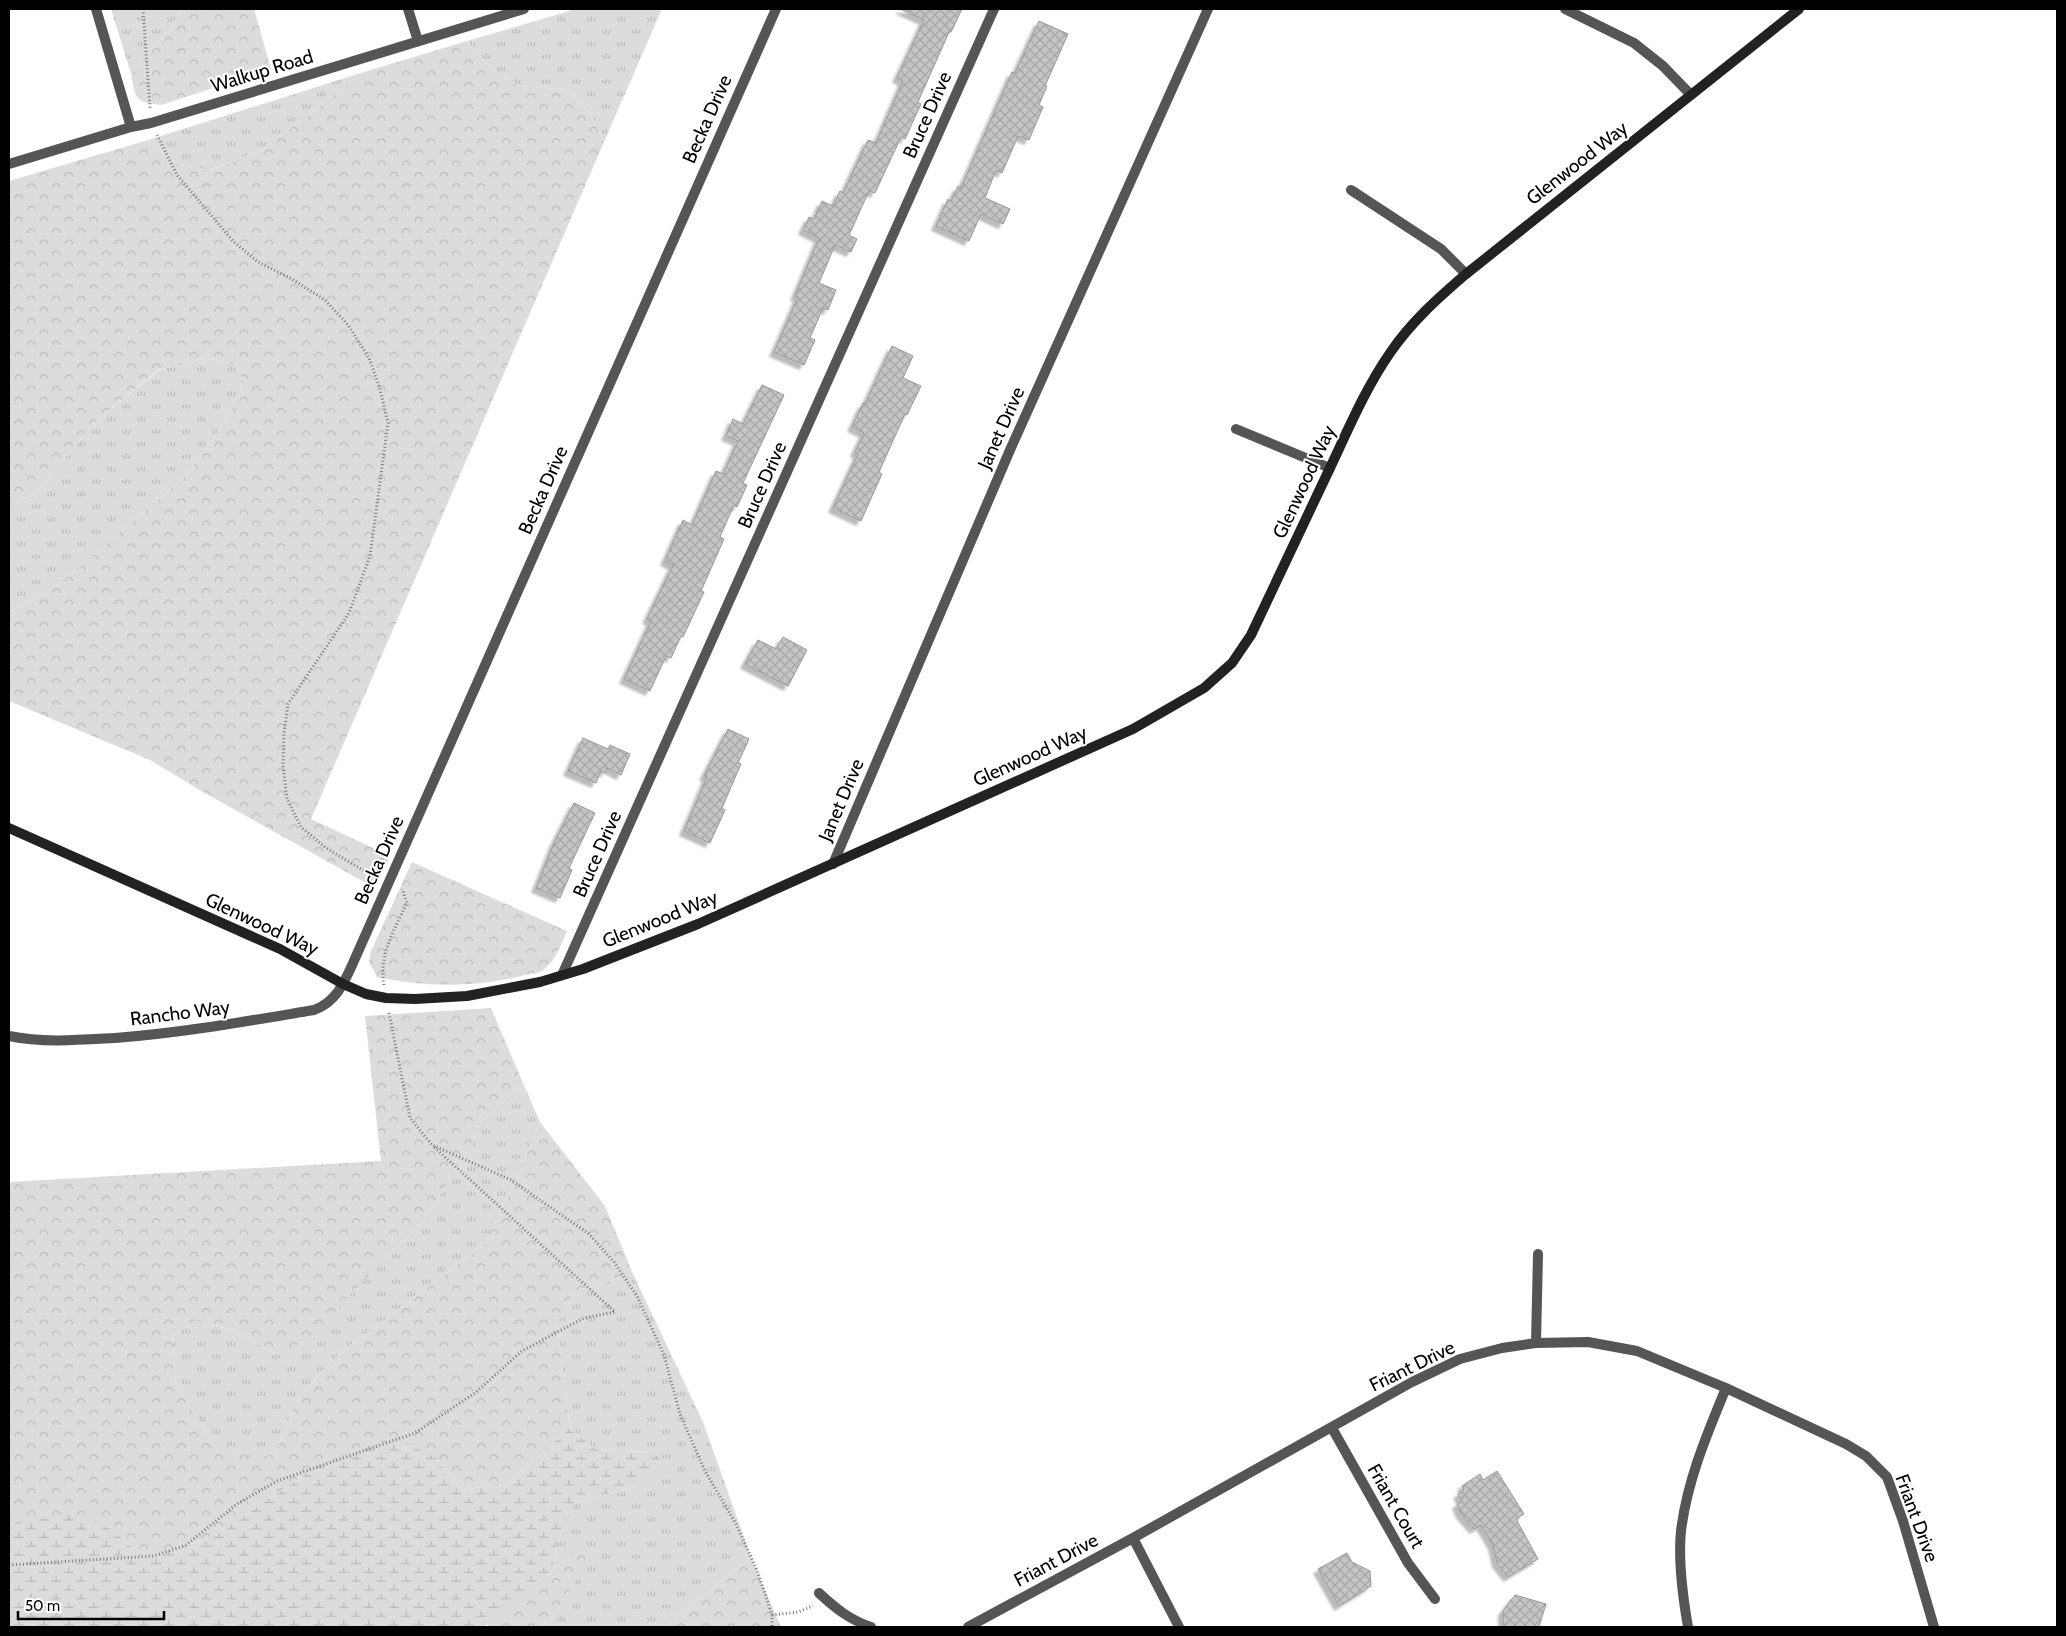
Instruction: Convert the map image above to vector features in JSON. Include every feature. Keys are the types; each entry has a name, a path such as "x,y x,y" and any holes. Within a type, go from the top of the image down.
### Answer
{"street":[{"path":"96,9 130,127"},
{"path":"408,9 418,41"},
{"name":"Walkup Road","path":"9,164 130,127 151,123 524,9"},
{"name":"Becka Drive","path":"343,984 776,9"},
{"name":"Bruce Drive","path":"562,975 994,9"},
{"name":"Janet Drive","path":"832,864 1014,441 1208,9"},
{"path":"1565,9 1634,43 1663,66 1691,95"},
{"name":"Glenwood Way","path":"9,828 280,949 343,984 366,994 386,998 415,999 467,996 513,988 583,969 698,924 1132,729 1204,688 1232,663 1251,635 1350,422 1390,352 1412,325 1436,300 1466,274 1799,9"},
{"path":"1350,190 1441,249 1466,274"},
{"path":"1236,429 1330,468"},
{"name":"Rancho Way","path":"9,1036 54,1041 82,1040 142,1036 208,1028 314,1010 326,1006 343,984"},
{"path":"1536,1343 1538,1254"},
{"name":"Friant Drive","path":"968,1627 1133,1538 1412,1382 1460,1359 1502,1348 1536,1343 1588,1342 1637,1351 1726,1388 1846,1444 1866,1456 1887,1477 1903,1521 1934,1627"},
{"path":"1688,1627 1682,1590 1681,1532 1691,1478 1726,1388"},
{"name":"Friant Court","path":"1332,1428 1408,1563 1435,1599"},
{"path":"1133,1538 1179,1627"},
{"path":"819,1593 854,1621 871,1627"}],"path":[{"path":"9,1565 154,1556 186,1545 237,1504 277,1481 415,1433 475,1393 522,1351 584,1318 615,1312 432,1145 410,1118 382,974 385,956 407,903 401,888 360,870 326,848 302,827 287,800 282,766 288,704 349,613 370,556 388,423 380,390 369,358 348,325 325,300 290,278 258,262 232,241 176,175 151,123 143,9"},
{"path":"432,1145 511,1180 589,1234 614,1262 637,1296 660,1347 680,1414 705,1471 736,1524 757,1570 772,1615 772,1627"},
{"path":"772,1615 798,1612 827,1601"}],"green space":[{"path":"111,9 181,9 170,29 131,74"},
{"path":"181,9 254,9 271,69 161,105 138,98 131,74 170,29"},
{"path":"576,9 662,9 604,142 590,113 568,90 520,86 489,67 467,41"},
{"path":"467,41 489,67 520,86 568,90 590,113 604,142 311,819 390,856 375,888 203,792 150,760 9,701 9,612 56,587 188,474 230,414 244,382 235,365 207,358 158,370 95,422 35,494 9,505 9,181 148,140 175,163 210,170 261,151 364,72"},
{"path":"364,72 261,151 209,170 175,163 148,140"},
{"path":"207,358 235,365 244,382 230,414 188,474 56,587 9,612 9,505 35,494 95,422 159,370"},
{"path":"412,862 567,931 555,957 548,966 538,972 485,983 449,985 413,983 377,977 369,962 371,951"},
{"path":"491,1008 523,1083 482,1121 468,1153 421,1224 376,1267 309,1340 275,1354 237,1332 198,1319 172,1335 176,1385 206,1432 250,1458 275,1454 298,1397 338,1355 484,1245 516,1180 540,1122 605,1206 633,1274 575,1291 557,1324 570,1428 509,1483 462,1490 435,1457 322,1463 212,1537 145,1558 111,1529 9,1524 9,1182 381,1161 365,1016"},
{"path":"523,1083 540,1122 516,1180 484,1245 338,1355 298,1397 275,1454 250,1458 206,1432 176,1385 172,1335 198,1319 237,1332 275,1354 376,1267 421,1224 468,1153 482,1121"},
{"path":"633,1274 703,1422 751,1557 664,1627 539,1627 549,1621 590,1558 589,1546 553,1569 557,1543 575,1502 637,1486 652,1452 596,1450 570,1428 557,1324 575,1291"},
{"path":"570,1428 596,1450 652,1452 664,1462 637,1486 575,1502 557,1543 553,1569 502,1614 484,1627 9,1627 9,1524 19,1524 68,1512 111,1529 145,1558 212,1537 322,1463 393,1437 435,1457 462,1490 509,1483"},
{"path":"589,1545 591,1558 549,1621 539,1627 490,1627 487,1625 553,1569"},
{"path":"751,1557 781,1627 664,1627"}],"building":[{"path":"900,9 962,9 951,32 949,32 918,102 921,104 905,139 901,137 875,193 869,191 849,235 857,239 851,252 835,245 819,283 836,290 828,310 823,308 810,338 815,340 804,365 774,352 798,297 795,296 819,238 803,230 809,217 814,219 822,201 833,206 840,191 843,193 868,140 876,143 903,81 897,78 924,20"},
{"path":"1039,21 1068,34 1045,86 1047,86 1039,105 1043,107 1029,140 1018,136 1002,173 996,170 985,198 1010,209 1003,224 981,214 969,241 936,226 948,199 951,201 958,186 961,188 1012,72 1015,73"},
{"path":"892,346 913,356 903,378 921,386 907,415 905,414 879,472 882,474 861,521 833,508 858,454 855,452 864,433 852,427"},
{"path":"762,385 784,395 743,483 747,485 737,507 734,505 720,537 724,539 701,591 704,592 683,637 681,636 671,658 666,656 650,691 624,679 651,621 647,619 673,565 665,561 683,520 692,525 716,471 723,474 738,441 726,436 733,419 743,424"},
{"path":"783,637 807,650 788,686 745,664 758,640 776,649"},
{"path":"728,729 749,739 738,763 741,764 722,808 725,810 710,843 684,831 707,777 704,776"},
{"path":"583,738 608,749 610,745 630,754 621,775 607,768 605,773 601,771 596,783 568,771"},
{"path":"574,803 595,813 569,868 572,870 560,898 536,888 554,843"},
{"path":"1497,1471 1524,1514 1516,1519 1538,1559 1508,1577 1497,1563 1493,1545 1481,1525 1474,1529 1461,1514 1457,1504 1462,1501 1458,1494 1464,1490 1462,1486 1480,1474 1483,1480"},
{"path":"1347,1553 1352,1562 1370,1571 1371,1586 1339,1606 1318,1569"},
{"path":"1515,1595 1546,1604 1539,1627 1503,1627 1503,1611"}]}
